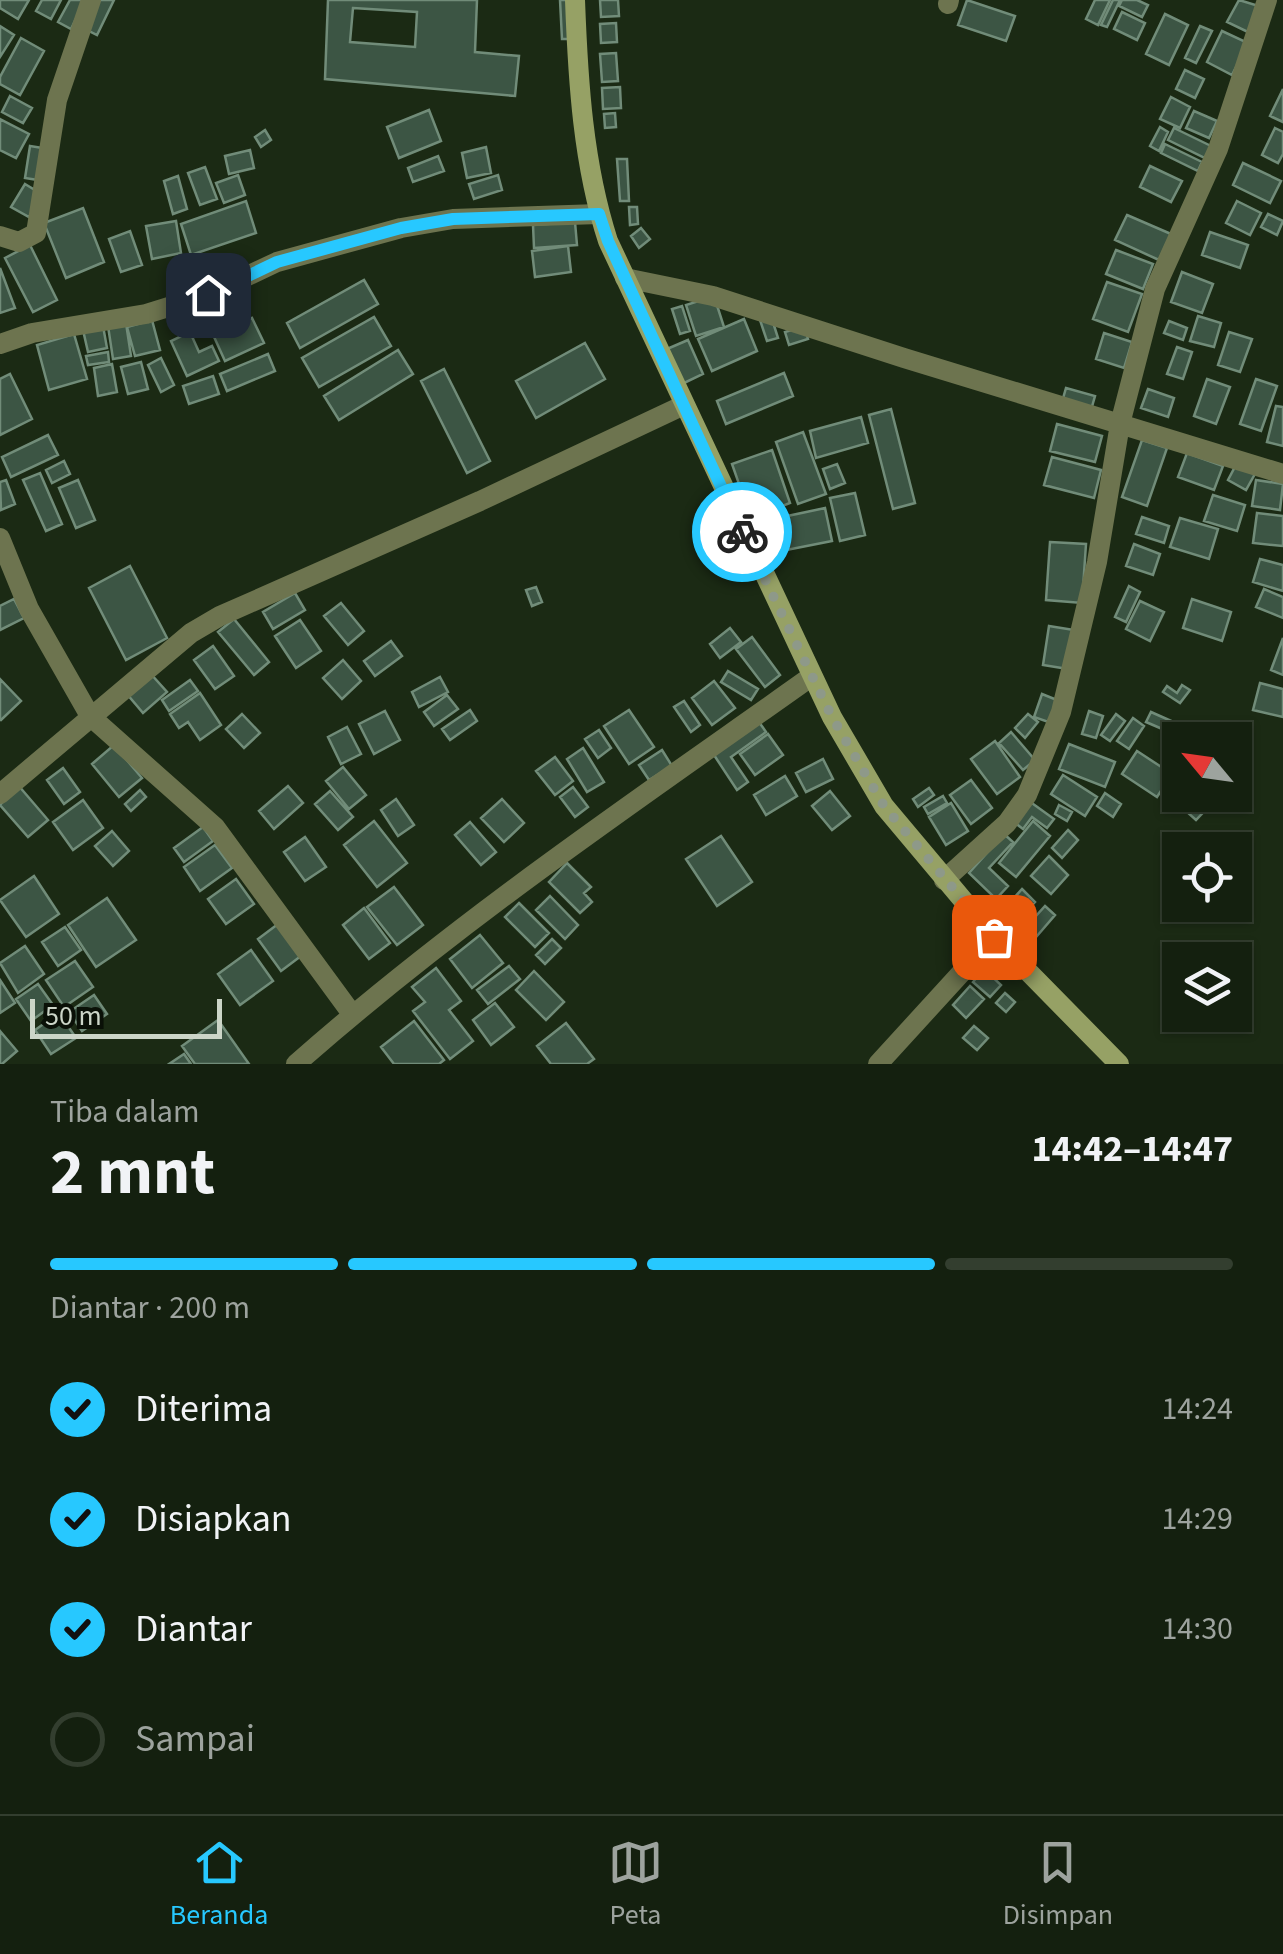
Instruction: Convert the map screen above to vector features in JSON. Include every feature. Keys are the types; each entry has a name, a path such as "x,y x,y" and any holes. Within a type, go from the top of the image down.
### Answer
{"main road":[{"path":"576,0 581,103 599,214 684,406 812,676 884,806 994,937 1119,1064"}],"street":[{"path":"0,236 19,242 36,232 57,100 91,0"},
{"path":"944,880 1007,823 1027,795 1061,712 1098,562 1120,424 1155,289 1218,149 1267,0"},
{"path":"0,344 32,333 146,314 208,295 277,262 401,228 453,219 599,214"},
{"path":"625,278 713,296 1283,474"},
{"path":"0,794 190,633 684,406"},
{"path":"0,538 29,610 90,716 216,826 352,1014"},
{"path":"296,1064 352,1014 494,902 812,676"},
{"path":"878,1064 994,937"}],"building":[{"path":"0,0 29,0 18,19 0,8"},
{"path":"42,0 61,0 51,19 36,11"},
{"path":"70,0 85,0 71,29 58,22"},
{"path":"100,0 114,0 97,35 85,29"},
{"path":"328,0 477,0 475,52 519,56 515,96 325,79","holes":["353,8 417,12 415,47 350,42"]},
{"path":"560,0 571,0 573,39 562,39"},
{"path":"600,0 618,0 619,16 601,17"},
{"path":"967,0 1015,16 1006,41 958,25"},
{"path":"1095,0 1110,0 1098,25 1086,19"},
{"path":"1113,0 1120,0 1107,27 1101,25"},
{"path":"1122,0 1148,5 1142,17 1119,6"},
{"path":"1239,0 1262,7 1250,33 1227,22"},
{"path":"1122,12 1145,23 1137,40 1114,29"},
{"path":"1165,14 1188,25 1169,65 1146,54"},
{"path":"616,23 617,42 601,43 600,24"},
{"path":"0,26 14,35 0,57"},
{"path":"1200,26 1212,31 1196,63 1185,58"},
{"path":"1222,31 1248,43 1232,75 1207,62"},
{"path":"21,38 44,51 20,95 0,84 0,77"},
{"path":"616,53 618,81 602,82 600,54"},
{"path":"1185,70 1204,79 1195,98 1176,89"},
{"path":"620,87 621,108 603,109 602,88"},
{"path":"1283,89 1283,122 1270,116"},
{"path":"10,96 32,108 23,123 2,112"},
{"path":"1171,97 1190,107 1180,128 1160,119"},
{"path":"429,110 441,141 399,158 387,127"},
{"path":"1194,111 1217,121 1209,138 1186,128"},
{"path":"615,113 616,127 605,128 604,114"},
{"path":"0,119 29,134 16,158 0,150"},
{"path":"1160,127 1168,132 1159,151 1150,146"},
{"path":"1174,128 1211,146 1205,158 1168,140"},
{"path":"1275,128 1283,132 1283,154 1278,163 1262,155"},
{"path":"265,130 271,140 261,147 255,137"},
{"path":"1165,144 1202,162 1198,171 1161,153"},
{"path":"30,146 49,149 44,181 25,178"},
{"path":"486,147 491,173 467,178 462,153"},
{"path":"250,150 254,168 229,174 225,156"},
{"path":"438,156 444,171 413,182 408,168"},
{"path":"617,159 627,159 629,201 620,201"},
{"path":"1243,163 1281,181 1270,203 1233,185"},
{"path":"1150,166 1182,181 1171,202 1140,187"},
{"path":"205,167 217,199 200,205 188,173"},
{"path":"238,175 245,195 224,203 216,183"},
{"path":"498,175 502,190 474,199 469,184"},
{"path":"178,176 187,209 173,214 164,181"},
{"path":"25,184 43,195 29,217 11,207"},
{"path":"246,201 256,233 191,255 181,224"},
{"path":"1237,201 1261,213 1250,235 1226,223"},
{"path":"629,207 637,207 638,224 630,225"},
{"path":"83,208 104,262 66,278 44,223"},
{"path":"1268,214 1283,221 1277,235 1261,227"},
{"path":"1127,215 1171,234 1159,260 1115,240"},
{"path":"176,221 181,253 152,259 146,226"},
{"path":"575,222 577,245 534,248 533,225"},
{"path":"641,228 650,239 639,248 631,236"},
{"path":"130,231 142,265 121,272 109,239"},
{"path":"1210,232 1248,245 1240,268 1202,255"},
{"path":"30,245 57,300 33,312 5,258"},
{"path":"568,246 571,272 535,277 532,251"},
{"path":"1116,250 1153,264 1143,289 1106,274"},
{"path":"0,268 15,308 0,313"},
{"path":"1182,272 1213,284 1202,313 1171,302"},
{"path":"364,280 378,304 300,348 287,323"},
{"path":"1107,282 1142,294 1128,332 1093,319"},
{"path":"714,296 724,327 696,336 686,305"},
{"path":"682,306 690,331 680,334 672,309"},
{"path":"230,308 237,325 252,318 264,343 225,361 206,319"},
{"path":"771,316 778,338 767,341 760,320"},
{"path":"1198,316 1221,323 1214,347 1190,341"},
{"path":"374,317 391,346 319,387 302,358"},
{"path":"744,319 757,351 712,371 698,339"},
{"path":"152,320 160,350 135,356 127,327"},
{"path":"1169,321 1187,328 1183,340 1164,333"},
{"path":"126,323 131,356 113,359 108,326"},
{"path":"103,326 107,348 88,352 83,330"},
{"path":"804,326 808,339 789,345 785,332"},
{"path":"190,332 199,352 212,346 219,361 187,376 171,341"},
{"path":"1229,332 1252,339 1240,372 1218,365"},
{"path":"1104,333 1132,342 1124,368 1096,359"},
{"path":"74,334 87,379 49,390 37,345"},
{"path":"688,340 703,374 682,384 667,349"},
{"path":"585,343 605,379 536,418 516,381"},
{"path":"1177,347 1192,352 1183,379 1167,374"},
{"path":"398,350 413,374 339,420 324,396"},
{"path":"108,352 109,362 88,365 86,356"},
{"path":"268,354 275,371 227,391 220,374"},
{"path":"161,358 174,385 161,392 148,365"},
{"path":"141,362 148,389 128,394 121,367"},
{"path":"112,364 117,392 98,396 94,368"},
{"path":"444,369 490,461 467,473 421,381"},
{"path":"784,373 793,396 726,424 717,401"},
{"path":"10,374 32,419 0,435 0,379"},
{"path":"213,376 219,394 189,404 183,386"},
{"path":"1207,379 1230,387 1216,424 1194,416"},
{"path":"1256,379 1277,386 1261,431 1240,424"},
{"path":"1066,388 1095,396 1091,410 1062,402"},
{"path":"1148,389 1174,398 1168,417 1141,408"},
{"path":"1276,406 1283,407 1283,446 1267,442"},
{"path":"891,409 915,503 893,509 869,415"},
{"path":"861,417 868,443 816,458 810,431"},
{"path":"1057,424 1102,436 1095,462 1050,451"},
{"path":"803,432 826,494 798,504 776,442"},
{"path":"48,435 58,455 11,477 2,457"},
{"path":"1142,440 1167,448 1147,506 1122,497"},
{"path":"772,450 790,503 751,518 732,464"},
{"path":"1187,453 1223,466 1214,490 1178,477"},
{"path":"1052,457 1101,470 1094,498 1044,485"},
{"path":"64,461 70,474 52,483 46,470"},
{"path":"1237,463 1256,472 1246,490 1228,480"},
{"path":"837,464 845,483 830,489 823,469"},
{"path":"40,473 62,524 46,531 23,480"},
{"path":"6,480 15,504 1,510 0,482"},
{"path":"78,480 95,520 76,528 59,488"},
{"path":"1256,480 1283,484 1280,510 1252,506"},
{"path":"855,493 865,535 840,541 830,498"},
{"path":"1213,495 1245,505 1237,531 1204,521"},
{"path":"825,508 832,541 766,554 759,522"},
{"path":"1257,513 1283,516 1283,546 1253,543"},
{"path":"1142,517 1169,526 1164,543 1136,534"},
{"path":"1180,518 1218,529 1209,559 1170,547"},
{"path":"1050,542 1086,544 1082,603 1046,600"},
{"path":"1134,544 1160,554 1153,575 1126,566"},
{"path":"1260,559 1283,565 1283,591 1253,582"},
{"path":"130,566 167,638 126,660 89,588"},
{"path":"1129,586 1140,592 1126,622 1115,617"},
{"path":"536,587 542,602 532,606 526,590"},
{"path":"1264,589 1283,597 1283,618 1256,607"},
{"path":"295,593 305,610 273,629 263,612"},
{"path":"14,599 24,618 0,630 0,606"},
{"path":"1192,599 1231,612 1222,641 1183,628"},
{"path":"1140,601 1164,612 1150,641 1126,629"},
{"path":"341,603 364,631 348,645 324,616"},
{"path":"234,619 269,662 254,675 218,632"},
{"path":"300,620 321,651 296,668 275,636"},
{"path":"1049,626 1074,630 1068,669 1043,665"},
{"path":"730,628 741,642 720,658 710,644"},
{"path":"752,637 780,675 765,687 736,649"},
{"path":"1283,638 1283,675 1271,670"},
{"path":"391,641 402,656 375,676 364,661"},
{"path":"213,646 234,676 215,689 194,660"},
{"path":"343,660 361,681 342,699 323,678"},
{"path":"728,671 758,689 751,700 721,682"},
{"path":"150,673 167,692 143,713 127,694"},
{"path":"440,677 448,692 419,707 412,692"},
{"path":"0,679 21,701 1,720 0,719"},
{"path":"190,680 198,691 169,711 162,700"},
{"path":"714,681 735,708 712,725 692,698"},
{"path":"1260,683 1283,689 1283,717 1253,710"},
{"path":"1182,685 1190,690 1180,703 1163,692 1167,686 1177,693"},
{"path":"200,693 221,725 200,740 188,722 179,728 170,714"},
{"path":"1042,694 1062,702 1054,724 1034,717"},
{"path":"447,695 458,709 434,726 424,712"},
{"path":"684,701 700,725 691,732 674,707"},
{"path":"470,710 477,721 450,740 442,729"},
{"path":"629,710 654,747 629,764 604,726"},
{"path":"385,711 400,740 374,754 359,724"},
{"path":"1089,711 1103,716 1096,738 1082,734"},
{"path":"1151,712 1174,722 1162,722 1162,729 1146,722"},
{"path":"242,714 260,733 244,748 226,729"},
{"path":"1028,714 1038,722 1025,738 1015,728"},
{"path":"1116,714 1125,721 1110,741 1101,735"},
{"path":"1133,718 1144,726 1129,749 1117,741"},
{"path":"759,722 766,732 731,757 748,782 737,790 714,755"},
{"path":"347,727 361,754 341,764 328,737"},
{"path":"599,730 611,748 598,758 585,739"},
{"path":"1011,732 1035,760 1023,770 999,743"},
{"path":"768,734 783,755 755,775 740,754"},
{"path":"995,741 1020,777 997,794 971,759"},
{"path":"1069,744 1115,762 1105,787 1059,769"},
{"path":"114,745 142,778 119,797 92,764"},
{"path":"583,748 604,782 587,792 567,759"},
{"path":"662,750 672,766 649,780 639,765"},
{"path":"1137,751 1162,767 1162,789 1157,797 1122,774"},
{"path":"555,757 573,781 555,795 536,771"},
{"path":"823,759 833,779 806,792 796,773"},
{"path":"343,767 366,795 349,809 326,781"},
{"path":"63,768 80,792 64,804 47,780"},
{"path":"1063,775 1097,797 1085,816 1051,794"},
{"path":"785,776 797,796 766,815 754,795"},
{"path":"971,780 992,808 971,824 950,795"},
{"path":"18,785 48,820 28,837 0,805"},
{"path":"288,786 303,803 274,829 259,811"},
{"path":"573,787 588,807 575,817 560,797"},
{"path":"929,788 934,795 918,807 913,799"},
{"path":"140,790 146,797 131,811 125,804"},
{"path":"330,791 353,817 338,830 315,804"},
{"path":"830,791 850,816 832,830 812,806"},
{"path":"1105,793 1121,804 1113,817 1097,806"},
{"path":"943,796 947,803 928,814 924,807"},
{"path":"396,799 414,825 398,836 381,810"},
{"path":"502,799 524,823 504,842 481,818"},
{"path":"83,800 103,828 73,850 53,822"},
{"path":"1029,801 1054,819 1047,828 1032,817 1023,829 1014,822"},
{"path":"951,803 968,831 946,845 929,817"},
{"path":"1059,805 1072,812 1067,821 1055,814"},
{"path":"1187,812 1204,812 1196,820"},
{"path":"374,821 407,863 377,887 344,845"},
{"path":"1033,821 1050,836 1016,877 999,863"},
{"path":"470,822 496,852 481,865 455,835"},
{"path":"203,827 213,841 184,862 174,848"},
{"path":"1068,830 1078,840 1062,858 1052,848"},
{"path":"112,831 129,851 113,866 95,846"},
{"path":"1004,834 1013,842 989,868 1008,886 996,899 969,873"},
{"path":"721,836 752,882 717,906 686,859"},
{"path":"305,837 326,867 305,881 284,852"},
{"path":"215,845 232,868 200,891 184,867"},
{"path":"1049,856 1068,875 1051,894 1031,876"},
{"path":"567,863 591,887 584,893 592,902 580,913 549,882"},
{"path":"34,876 59,914 26,937 0,900"},
{"path":"236,879 254,904 226,924 208,899"},
{"path":"394,887 423,925 397,945 367,907"},
{"path":"1022,889 1035,902 1019,919 1006,907"},
{"path":"550,896 578,925 565,939 536,910"},
{"path":"107,898 136,940 96,967 68,925"},
{"path":"519,903 549,933 535,947 505,917"},
{"path":"1045,906 1055,915 1037,936 1027,926"},
{"path":"364,908 390,943 369,959 343,925"},
{"path":"282,921 305,953 281,971 258,939"},
{"path":"65,927 81,950 58,966 42,942"},
{"path":"480,935 503,963 472,988 450,959"},
{"path":"552,939 561,948 545,964 536,955"},
{"path":"25,946 44,974 18,993 0,963"},
{"path":"251,950 273,981 240,1005 218,974"},
{"path":"75,961 93,987 64,1007 46,980"},
{"path":"509,966 520,979 488,1004 477,990"},
{"path":"436,968 461,1001 449,1010 473,1041 450,1059 413,1011 425,1002 412,987"},
{"path":"984,969 1001,985 990,997 973,982"},
{"path":"534,971 564,1002 546,1020 516,990"},
{"path":"0,980 15,1003 0,1013"},
{"path":"38,984 53,1005 31,1021 16,999"},
{"path":"970,986 984,999 966,1018 953,1005"},
{"path":"1005,993 1015,1002 1006,1012 996,1003"},
{"path":"94,995 107,1014 82,1031 69,1012"},
{"path":"495,1003 514,1027 491,1045 473,1020"},
{"path":"59,1013 76,1038 51,1054 35,1030"},
{"path":"218,1020 249,1064 195,1064 182,1046"},
{"path":"414,1021 444,1060 439,1064 394,1064 381,1047"},
{"path":"566,1023 594,1059 587,1064 551,1064 537,1046"},
{"path":"974,1026 988,1038 977,1050 963,1038"},
{"path":"0,1031 17,1051 2,1064 0,1064"},
{"path":"184,1054 191,1064 169,1064"}],"way so far":[{"path":"742,532 832,717 884,806 994,937"}],"route":[{"path":"208,295 277,262 401,228 453,219 599,214 742,532"}]}
